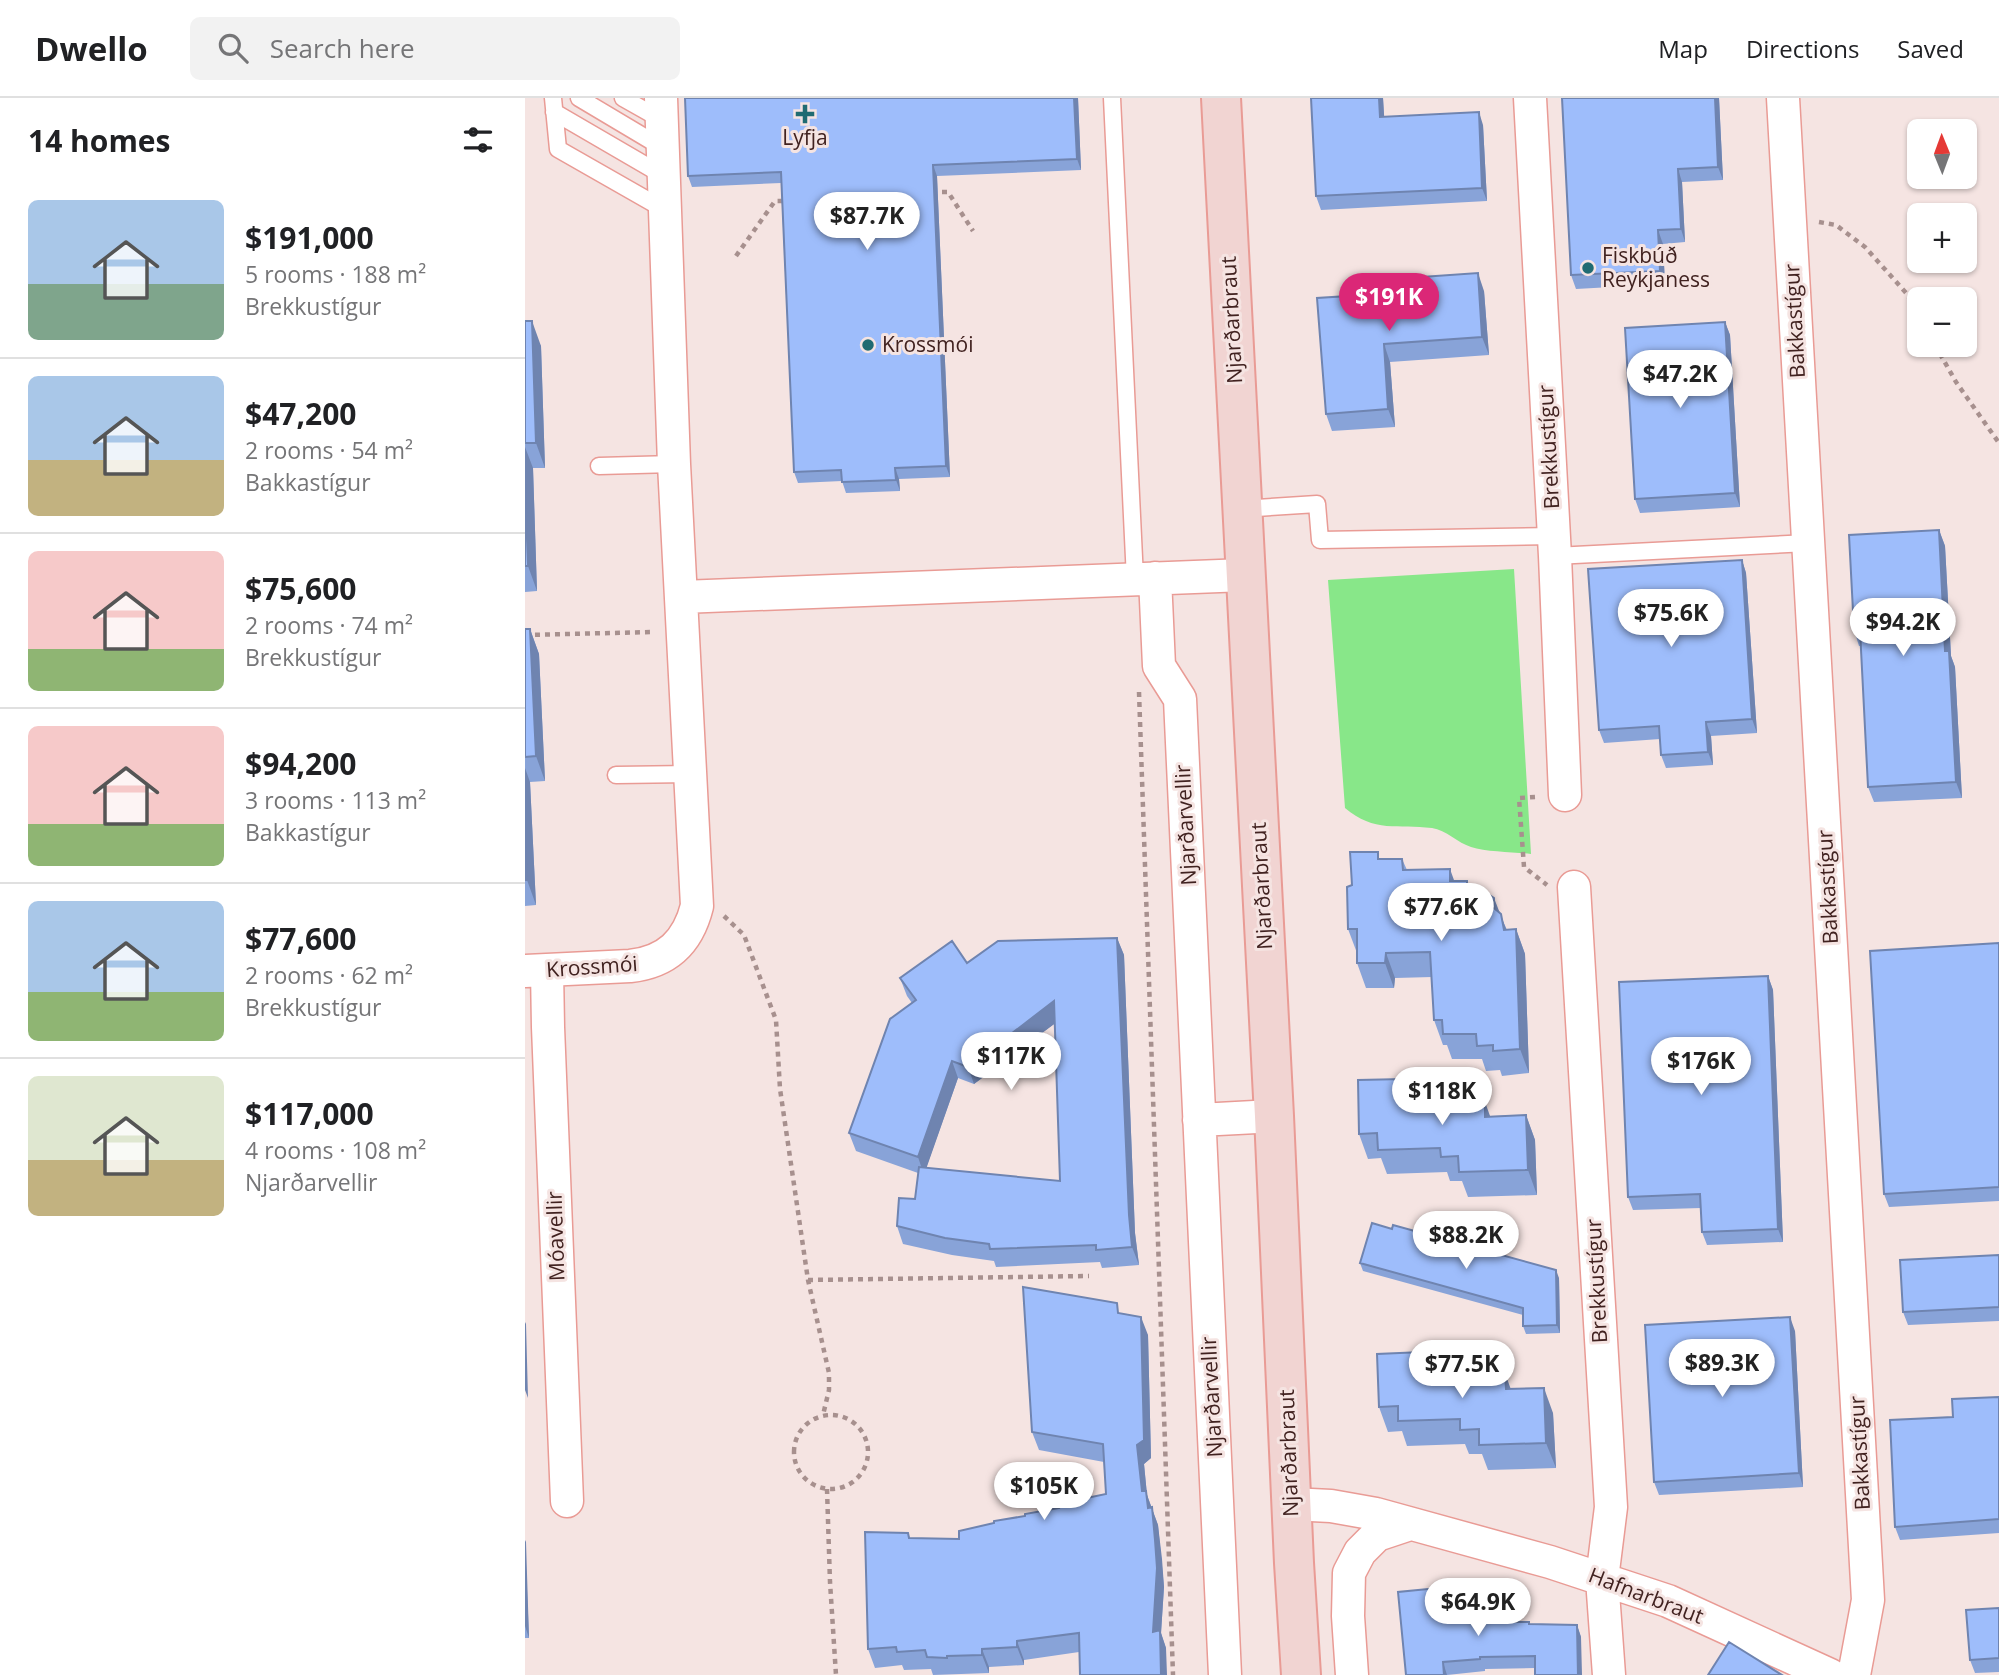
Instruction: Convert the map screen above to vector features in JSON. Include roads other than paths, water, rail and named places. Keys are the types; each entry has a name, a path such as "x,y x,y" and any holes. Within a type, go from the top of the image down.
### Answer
{"main road":[{"name":"Njarðarbraut","path":"1221,98 1301,1675"}],"street":[{"name":"Brekkustígur","path":"1530,98 1555,546 1565,795"},
{"name":"Bakkastígur","path":"1783,98 1868,1600 1854,1675"},
{"name":"Krossmói","path":"536,970 630,966 657,960 679,943 688,932 697,906 674,464 662,135"},
{"path":"682,597 1245,575"},
{"name":"Njarðarvellir","path":"1145,578 1159,666 1180,699 1225,1675"},
{"name":"Brekkustígur","path":"1574,897 1611,1507 1602,1579 1609,1675"},
{"name":"Móavellir","path":"536,970 548,1027 568,1501"},
{"path":"1199,1120 1274,1116"},
{"name":"Hafnarbraut","path":"1291,1504 1331,1506 1376,1514 1550,1562 1668,1601 1830,1675"},
{"path":"1352,1675 1348,1616 1349,1573 1360,1552 1377,1535 1410,1524"}],"lane":[{"path":"579,98 662,135"},
{"path":"623,98 662,135"},
{"path":"1112,98 1145,578"},
{"path":"662,135 554,105 558,149 665,210"},
{"path":"599,466 674,464"},
{"path":"1241,509 1317,504 1320,540 1555,546 1808,543"},
{"path":"616,775 691,774"}],"place":[{"name":"Lyfja","path":"805,114"},
{"name":"Fiskbúð Reykjaness","path":"1588,268"},
{"name":"Krossmói","path":"868,345"}]}
